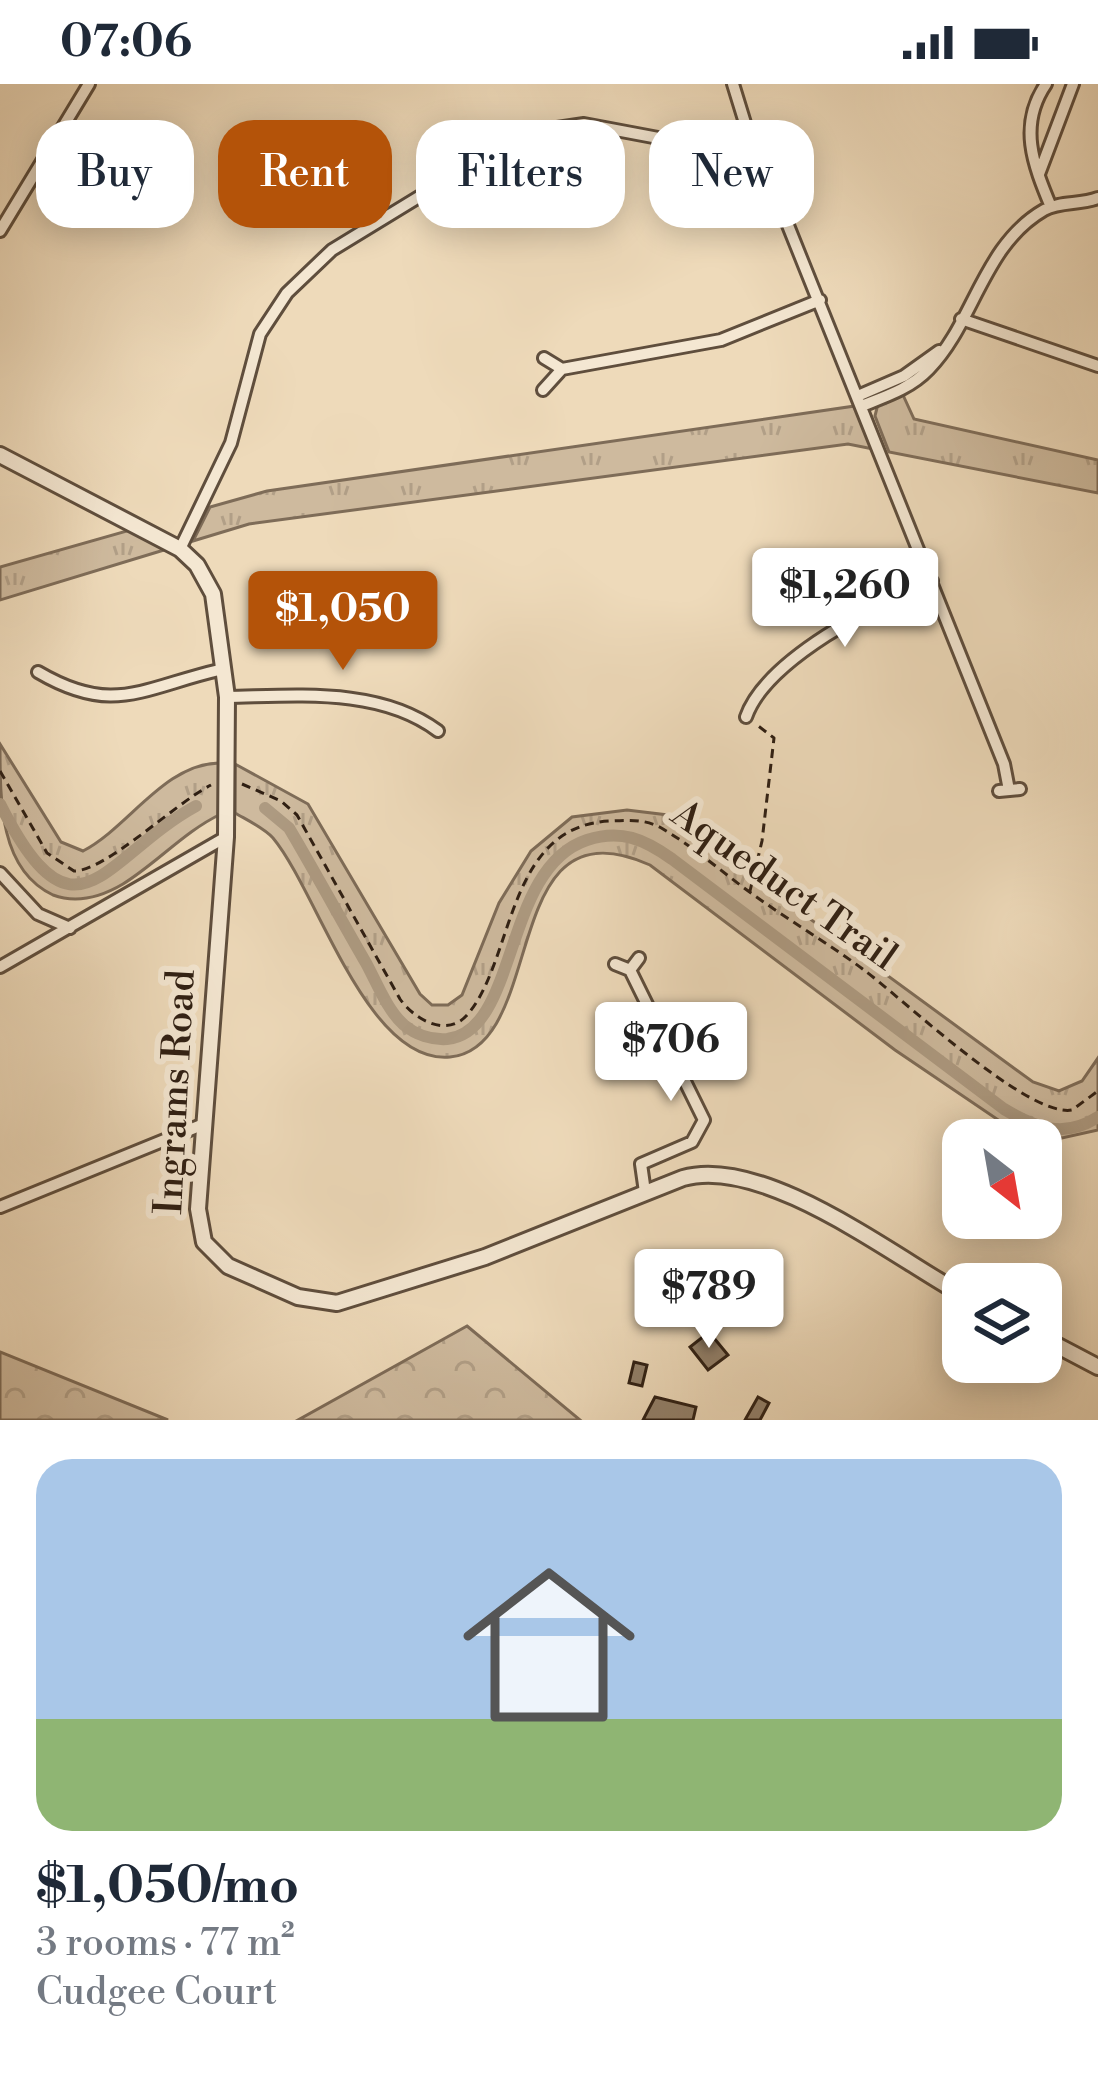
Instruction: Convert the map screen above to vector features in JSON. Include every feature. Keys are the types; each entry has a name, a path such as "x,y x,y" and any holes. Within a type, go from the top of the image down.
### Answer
{"street":[{"path":"0,231 89,84"},
{"path":"733,84 744,120"},
{"path":"1046,84 1030,109 1030,138 1051,207"},
{"path":"1040,174 1072,85"},
{"path":"180,549 226,456 260,334 287,292 332,250 500,148 537,131 584,124 649,136"},
{"path":"1030,138 1039,143 1051,139"},
{"path":"862,400 942,350 996,258 1051,207 1098,199"},
{"path":"790,228 862,400 1009,790"},
{"path":"543,390 562,369 722,340 820,300"},
{"path":"961,319 1098,366"},
{"path":"544,358 562,369"},
{"name":"Ingrams Road","path":"0,455 180,549 202,572 213,594 219,670 227,697 226,836 198,1220 208,1248 254,1280 318,1302 354,1300 472,1262 700,1174 740,1176 808,1207 942,1283"},
{"path":"746,717 761,691 850,617 932,581"},
{"path":"38,672 80,695 105,698 219,670"},
{"path":"227,697 348,696 420,718 439,731"},
{"path":"0,967 226,836"},
{"path":"0,873 38,914 71,928"},
{"path":"630,970 639,958"},
{"path":"615,964 630,970 704,1120 692,1142 641,1164 639,1176 645,1192"},
{"path":"0,1208 204,1124"},
{"path":"1062,1348 1098,1367"}],"path":[{"path":"746,717 774,738 763,841 750,892"},
{"path":"0,771 52,859 81,871 100,864 183,800 226,778"},
{"name":"Aqueduct Trail","path":"226,778 281,801 297,815 400,999 427,1023 447,1025 469,1013 526,880 554,842 586,826 640,820 658,825 1044,1106 1072,1110 1098,1090"}],"green space":[{"path":"903,395 914,419 1098,460 1098,493 889,452 875,416 878,404"},
{"path":"855,406 873,449 848,444 249,524 193,541 210,507 267,491"},
{"path":"130,530 164,550 0,600 0,567"},
{"path":"0,744 61,842 83,851 164,785 199,766 219,763 221,814 115,889 98,896 62,898 36,884 13,852 3,811"},
{"path":"235,764 308,804 420,994 432,1005 448,1005 462,995 499,903 531,851 572,817 627,810 668,815 1033,1082 1059,1091 1082,1081 1098,1058 1098,1130 1062,1138 1062,1119 997,1119 895,1050 650,865 601,853 568,864 545,893 502,1013 481,1043 450,1057 420,1052 394,1034 369,1005 273,838 235,813"},
{"path":"467,1326 580,1420 298,1420"},
{"path":"0,1352 168,1420 0,1420"}],"building":[{"path":"709,1332 728,1355 708,1370 690,1347"},
{"path":"634,1362 647,1365 642,1386 629,1383"},
{"path":"655,1397 696,1407 693,1420 643,1420"},
{"path":"758,1397 769,1403 760,1420 745,1420"}],"waterway":[{"path":"0,804 26,850 50,875 71,884 92,881 113,868 196,806"},
{"path":"265,808 289,828 392,1012 424,1036 447,1039 470,1030 487,1009 524,913 539,882 560,856 587,840 621,836 642,841 672,859 1004,1109 1050,1128 1073,1128 1098,1117"}]}
